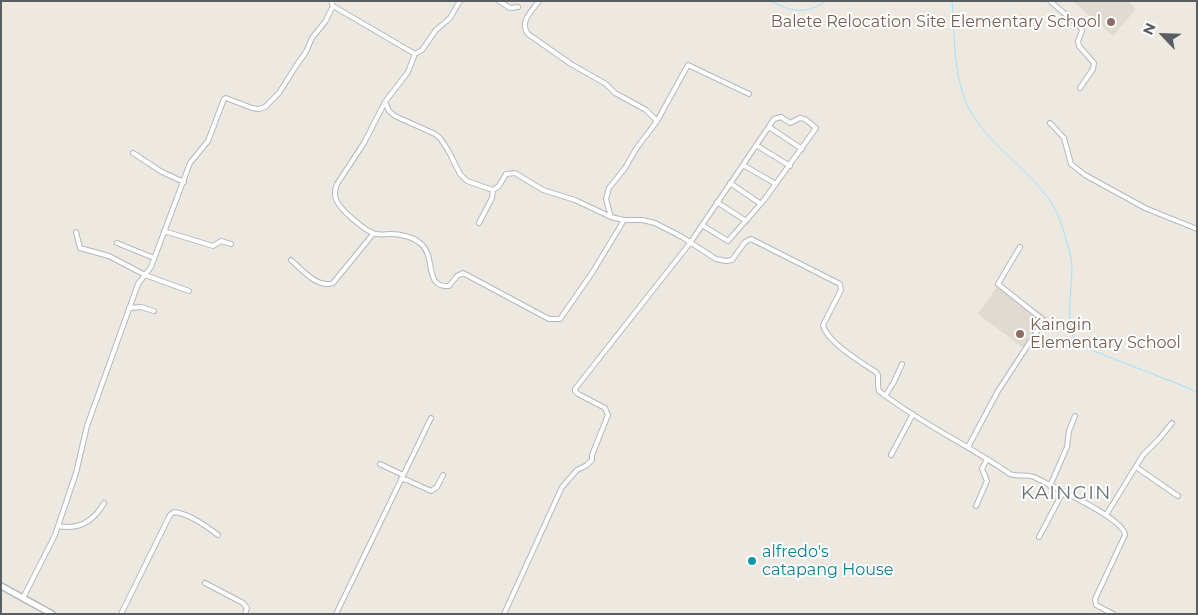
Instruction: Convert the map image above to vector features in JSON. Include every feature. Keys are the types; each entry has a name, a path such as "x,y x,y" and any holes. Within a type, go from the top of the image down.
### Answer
{"street":[{"path":"331,1 333,6 415,54"},
{"path":"460,1 450,18 436,30 422,50 415,54 408,72 385,102 364,143 337,184 335,191 336,199 345,212 373,234 404,236 420,243 425,247 431,262 434,282 442,287 449,286 457,276 464,273 549,319 555,320 563,316 624,220"},
{"path":"499,1 512,8 518,7"},
{"path":"539,1 524,23 524,29 528,34 571,64 606,84 615,93 646,110 657,121"},
{"path":"1050,1 1081,28 1082,31 1078,41 1079,46 1094,63 1093,69 1080,88"},
{"path":"23,598 50,546 58,526 76,473 87,426 129,308 138,284 146,275 154,258 190,163 208,140 224,100 228,98 252,108 260,109 266,107 279,93 306,52 312,38 325,22 333,6"},
{"path":"611,217 606,198 609,188 657,121 688,65 749,94"},
{"path":"385,102 389,111 395,116 440,138 463,178 484,188 493,190 499,186 506,174 516,173 543,190 575,200 611,217 624,220 649,221 716,259 732,260 746,242 751,239 840,284 841,290 823,325 824,329 836,342 876,372 879,378 878,389 885,396 1014,475 1026,474 1106,514 1117,522 1125,533 1095,599 1096,605 1113,614"},
{"path":"504,614 562,487 577,470 592,460 592,455 608,415 605,408 578,394 575,391 576,389 690,243 717,202 774,119 780,117 790,123 800,118 805,119 816,128 761,204 728,241 702,225"},
{"path":"1050,124 1064,138 1071,164 1085,175 1144,208 1197,229"},
{"path":"769,126 802,149"},
{"path":"756,145 790,166"},
{"path":"134,154 162,172 184,182"},
{"path":"743,164 776,184"},
{"path":"730,183 761,204"},
{"path":"479,223 492,198 493,190"},
{"path":"717,202 746,221"},
{"path":"164,231 213,246 221,241 231,244"},
{"path":"76,232 80,248 108,256 146,275 189,291"},
{"path":"291,260 320,284 327,285 332,283 342,273 373,234"},
{"path":"117,242 154,258"},
{"path":"968,447 998,391 1043,322 1042,319 998,284 1020,247"},
{"path":"129,308 141,307 154,310"},
{"path":"885,396 902,364"},
{"path":"891,455 913,414"},
{"path":"1050,486 1066,448 1069,431 1075,416"},
{"path":"336,614 431,418"},
{"path":"1106,514 1144,455 1172,423"},
{"path":"976,506 987,482 982,469 987,458"},
{"path":"380,464 407,480 431,491 438,487 443,475"},
{"path":"1136,467 1178,496"},
{"path":"1039,537 1063,492"},
{"path":"58,526 73,527 84,524 94,517 104,503"},
{"path":"121,614 170,515 177,512 204,525 218,535"},
{"path":"206,583 243,603 247,608 245,614"},
{"path":"1,586 52,614"}],"shaded area":[{"name":"Balete Relocation Site Elementary School","path":"1073,1 1127,1 1136,9 1113,36"},
{"name":"Kaingin Elementary School","path":"999,284 1047,317 1026,350 978,314"}],"waterway":[{"path":"771,1 792,10 806,10 825,1"},
{"path":"952,1 957,70 969,109 987,134 1041,189 1053,205 1060,221 1072,263 1070,323 1073,337 1088,349 1197,393"}],"place":[{"name":"Balete Relocation Site Elementary School","path":"1111,22"},
{"name":"Kaingin Elementary School","path":"1020,334"},
{"name":"alfredo's catapang House","path":"752,561"}],"district":[{"name":"KAINGIN","path":"1066,493"}]}
